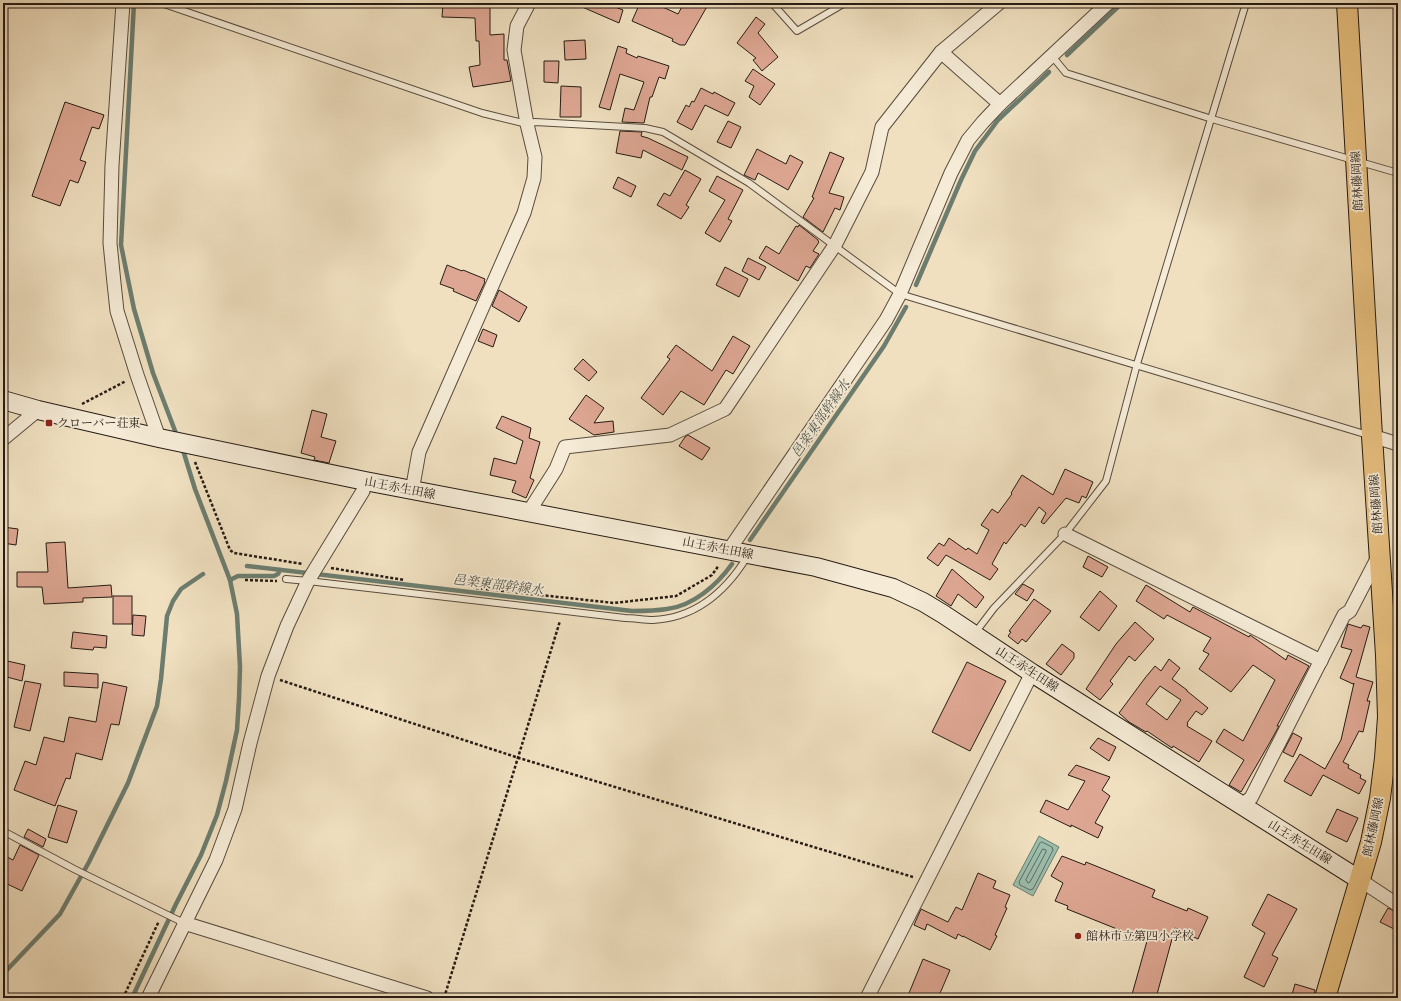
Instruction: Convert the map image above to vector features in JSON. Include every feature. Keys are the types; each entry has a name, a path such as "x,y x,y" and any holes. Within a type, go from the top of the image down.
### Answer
{"main road":[{"name":"館林藤岡線","path":"1325,998 1371,842 1385,758 1392,657 1380,554 1347,3"},
{"name":"山王赤生田線","path":"3,400 38,410 159,438 412,491 816,567 893,588 923,602 1032,673 1360,880"}],"street":[{"path":"123,3 112,165 110,243 117,311 159,438"},
{"path":"412,491 419,452 524,213 534,178 535,157 527,124 514,50 517,26 529,3"},
{"path":"528,513 556,469 565,447 670,435 724,409 835,245 872,172 882,127 941,52 999,3"},
{"path":"729,550 886,320 900,294 951,173 968,140 1000,104 1108,3"},
{"path":"941,52 1000,104"},
{"path":"3,439 38,410"},
{"path":"1372,436 1398,444"},
{"path":"148,998 216,860 235,809 250,743 268,676 287,626 308,580 363,491 365,481"},
{"path":"1065,534 1321,661"},
{"path":"1241,805 1251,798 1344,615 1350,611 1380,554"},
{"path":"867,998 1032,673"},
{"path":"1360,880 1398,905"},
{"path":"184,923 427,998"}],"lane":[{"path":"161,3 482,113 527,124 535,122 645,128 662,132 749,183 900,294 1137,364 1372,436"},
{"path":"772,3 796,31 844,3"},
{"path":"974,634 994,608 1065,534 1106,481 1137,364 1246,3"},
{"path":"1052,56 1066,73 1212,119 1398,173"},
{"path":"286,579 308,580 563,611 654,620 680,615 698,608 717,594 740,569 749,554"},
{"path":"3,831 74,869 184,923"}],"path":[{"path":"61,415 137,375"},
{"path":"193,445 195,462 230,550 234,553 412,582"},
{"path":"474,588 614,603 676,596 712,575 729,550"},
{"path":"245,580 276,581 286,579"},
{"path":"444,998 563,611"},
{"path":"268,676 519,758 926,881"},
{"path":"123,998 162,913"}],"water":[{"path":"1039,836 1059,847 1033,896 1013,885"}],"building":[{"path":"443,3 490,3 490,35 504,34 504,60 507,60 511,81 473,87 469,67 480,65 479,41 476,41 475,18 442,17"},
{"path":"573,3 605,3 623,10 619,23"},
{"path":"640,3 654,3 678,14 684,3 709,3 685,45 680,45 672,41 673,39 632,21"},
{"path":"756,17 765,24 758,33 778,57 762,71 753,60 756,58 737,43"},
{"path":"585,40 586,59 565,60 564,41"},
{"path":"618,46 627,49 626,53 637,58 638,56 669,66 665,79 659,77 652,97 650,97 644,123 622,122 625,108 634,110 644,82 620,74 610,110 599,107"},
{"path":"544,61 559,61 558,83 544,82"},
{"path":"753,69 775,84 760,105 749,97 754,86 745,81"},
{"path":"561,86 581,87 581,117 560,117"},
{"path":"701,88 713,94 714,92 735,103 728,116 705,105 692,130 677,122 686,105 689,107 692,101 694,102"},
{"path":"65,102 104,115 99,129 92,127 80,160 86,162 78,183 70,180 60,206 32,196"},
{"path":"728,121 741,127 731,148 717,142"},
{"path":"620,131 642,132 641,136 688,157 682,170 643,150 641,158 616,153"},
{"path":"757,149 786,164 790,155 803,162 788,190 758,173 755,180 744,175"},
{"path":"830,152 844,158 829,193 844,197 840,210 835,208 823,232 803,217 814,198 812,197"},
{"path":"685,170 701,179 686,205 689,207 681,219 657,205 664,193 670,196"},
{"path":"717,176 743,190 728,219 732,221 720,242 705,233 725,200 709,191"},
{"path":"618,177 636,186 631,197 613,188"},
{"path":"799,225 818,240 819,242 813,251 819,254 810,268 806,266 798,281 759,258 766,246 779,254 796,226 798,227"},
{"path":"748,258 766,267 759,280 742,271"},
{"path":"447,265 485,279 476,301 453,291 454,289 440,284"},
{"path":"725,267 748,279 739,297 716,285"},
{"path":"499,290 527,307 519,322 492,306"},
{"path":"483,329 497,335 493,347 478,341"},
{"path":"733,336 750,346 733,374 726,370 704,405 681,391 663,415 641,398 670,359 667,357 676,345 712,371"},
{"path":"583,359 597,372 589,381 574,369"},
{"path":"586,395 604,408 594,423 613,421 614,432 594,435 569,419"},
{"path":"312,410 327,414 321,437 336,441 329,463 314,460 315,457 301,453"},
{"path":"502,416 531,428 529,438 540,442 530,478 534,480 526,498 512,492 516,481 490,475 494,458 516,464 523,441 496,428"},
{"path":"688,435 710,448 702,460 679,446"},
{"path":"1065,469 1093,482 1086,498 1082,496 1079,503 1066,498 1044,524 1041,522 1046,513 1039,507 1025,527 1021,524 1006,544 1004,542 992,564 998,569 990,580 946,555 938,566 927,558 939,543 944,546 949,538 966,550 968,548 977,554 989,530 981,525 992,509 998,513 1012,494 1011,493 1022,475 1053,495"},
{"path":"3,527 18,529 16,545 3,543"},
{"path":"65,542 68,588 111,585 112,597 83,598 83,602 44,604 42,587 17,587 17,572 48,572 46,543"},
{"path":"1088,556 1108,567 1102,577 1083,567"},
{"path":"952,569 984,597 976,608 958,594 951,606 936,596"},
{"path":"1023,584 1034,590 1027,601 1015,594"},
{"path":"1146,585 1190,612 1193,607 1249,637 1250,635 1286,660 1288,655 1309,666 1277,726 1279,726 1241,792 1229,785 1244,760 1216,742 1224,729 1243,741 1275,680 1253,665 1231,692 1199,669 1209,654 1203,651 1211,638 1167,615 1164,619 1136,601"},
{"path":"1100,591 1117,606 1099,631 1080,617"},
{"path":"113,596 132,596 132,624 113,624"},
{"path":"1034,599 1051,611 1026,642 1022,639 1018,644 1008,636 1011,632 1009,631"},
{"path":"133,615 146,616 144,636 132,635"},
{"path":"1135,622 1154,639 1135,661 1129,656 1110,681 1113,684 1100,700 1086,689 1116,644"},
{"path":"1348,624 1361,628 1363,625 1370,627 1356,677 1373,682 1367,701 1370,701 1363,732 1359,731 1343,762 1349,765 1348,768 1361,775 1360,778 1366,781 1359,794 1323,775 1311,796 1284,781 1300,754 1325,769 1341,740 1354,683 1353,684 1340,678 1352,650 1341,647"},
{"path":"73,632 107,636 106,648 94,647 93,650 71,648"},
{"path":"1062,644 1074,653 1074,658 1061,675 1046,664"},
{"path":"1169,659 1180,668 1172,679 1208,708 1202,715 1196,711 1187,723 1187,726 1212,741 1199,762 1173,746 1172,748 1147,731 1146,732 1129,722 1119,713 1155,666 1161,671","holes":["1160,686 1181,700 1167,720 1146,704"]},
{"path":"3,660 25,665 22,681 3,676"},
{"path":"967,662 1006,681 970,751 932,732"},
{"path":"64,672 98,674 98,688 64,686"},
{"path":"25,681 41,684 30,731 14,727"},
{"path":"103,682 127,687 119,725 111,724 102,760 76,753 70,779 66,778 55,806 14,790 25,761 36,765 44,737 64,742 69,717 96,722"},
{"path":"1293,733 1302,738 1293,757 1283,752"},
{"path":"1098,738 1116,747 1109,761 1090,748"},
{"path":"1076,765 1110,777 1102,790 1110,796 1095,823 1103,827 1098,838 1040,812 1046,800 1068,810 1085,781 1068,775"},
{"path":"58,805 77,811 67,843 48,837"},
{"path":"1337,809 1358,818 1347,842 1326,832"},
{"path":"28,829 46,839 43,847 24,837"},
{"path":"20,845 39,855 22,891 3,882 3,855 13,860"},
{"path":"1062,856 1085,865 1086,862 1155,890 1152,897 1187,911 1188,908 1208,917 1198,939 1175,928 1156,998 1131,998 1147,941 1067,909 1068,906 1055,901 1063,883 1051,876"},
{"path":"978,873 996,881 993,888 1010,895 1005,907 1007,908 995,935 997,936 990,950 958,934 956,939 927,924 925,930 914,925 921,909 948,922 956,907 962,910"},
{"path":"1268,894 1297,909 1272,955 1278,958 1264,987 1244,977 1265,933 1252,925"},
{"path":"1388,908 1398,913 1398,923 1394,929 1380,922"},
{"path":"923,959 950,970 938,998 907,998"},
{"path":"1295,984 1315,990 1314,998 1291,998"}],"waterway":[{"path":"134,3 121,245 134,309 153,373 177,436"},
{"name":"邑楽東部幹線水","path":"1067,55 1122,3"},
{"name":"邑楽東部幹線水","path":"916,285 975,151 998,120 1049,72"},
{"name":"邑楽東部幹線水","path":"750,540 884,346 906,307"},
{"path":"132,998 176,904 201,855 217,815 237,730 240,667 237,614 230,580 195,489 182,447"},
{"name":"邑楽東部幹線水","path":"247,566 632,611 650,611 677,607 695,599 712,587 732,564"},
{"path":"230,580 238,576 274,576 278,574 280,570"},
{"path":"3,974 60,914 89,862 128,783 157,706 167,616 173,601 181,589 203,574"}],"place":[{"name":"クローバー荘東","path":"49,423"},
{"name":"館林市立第四小学校","path":"1078,936"}]}
